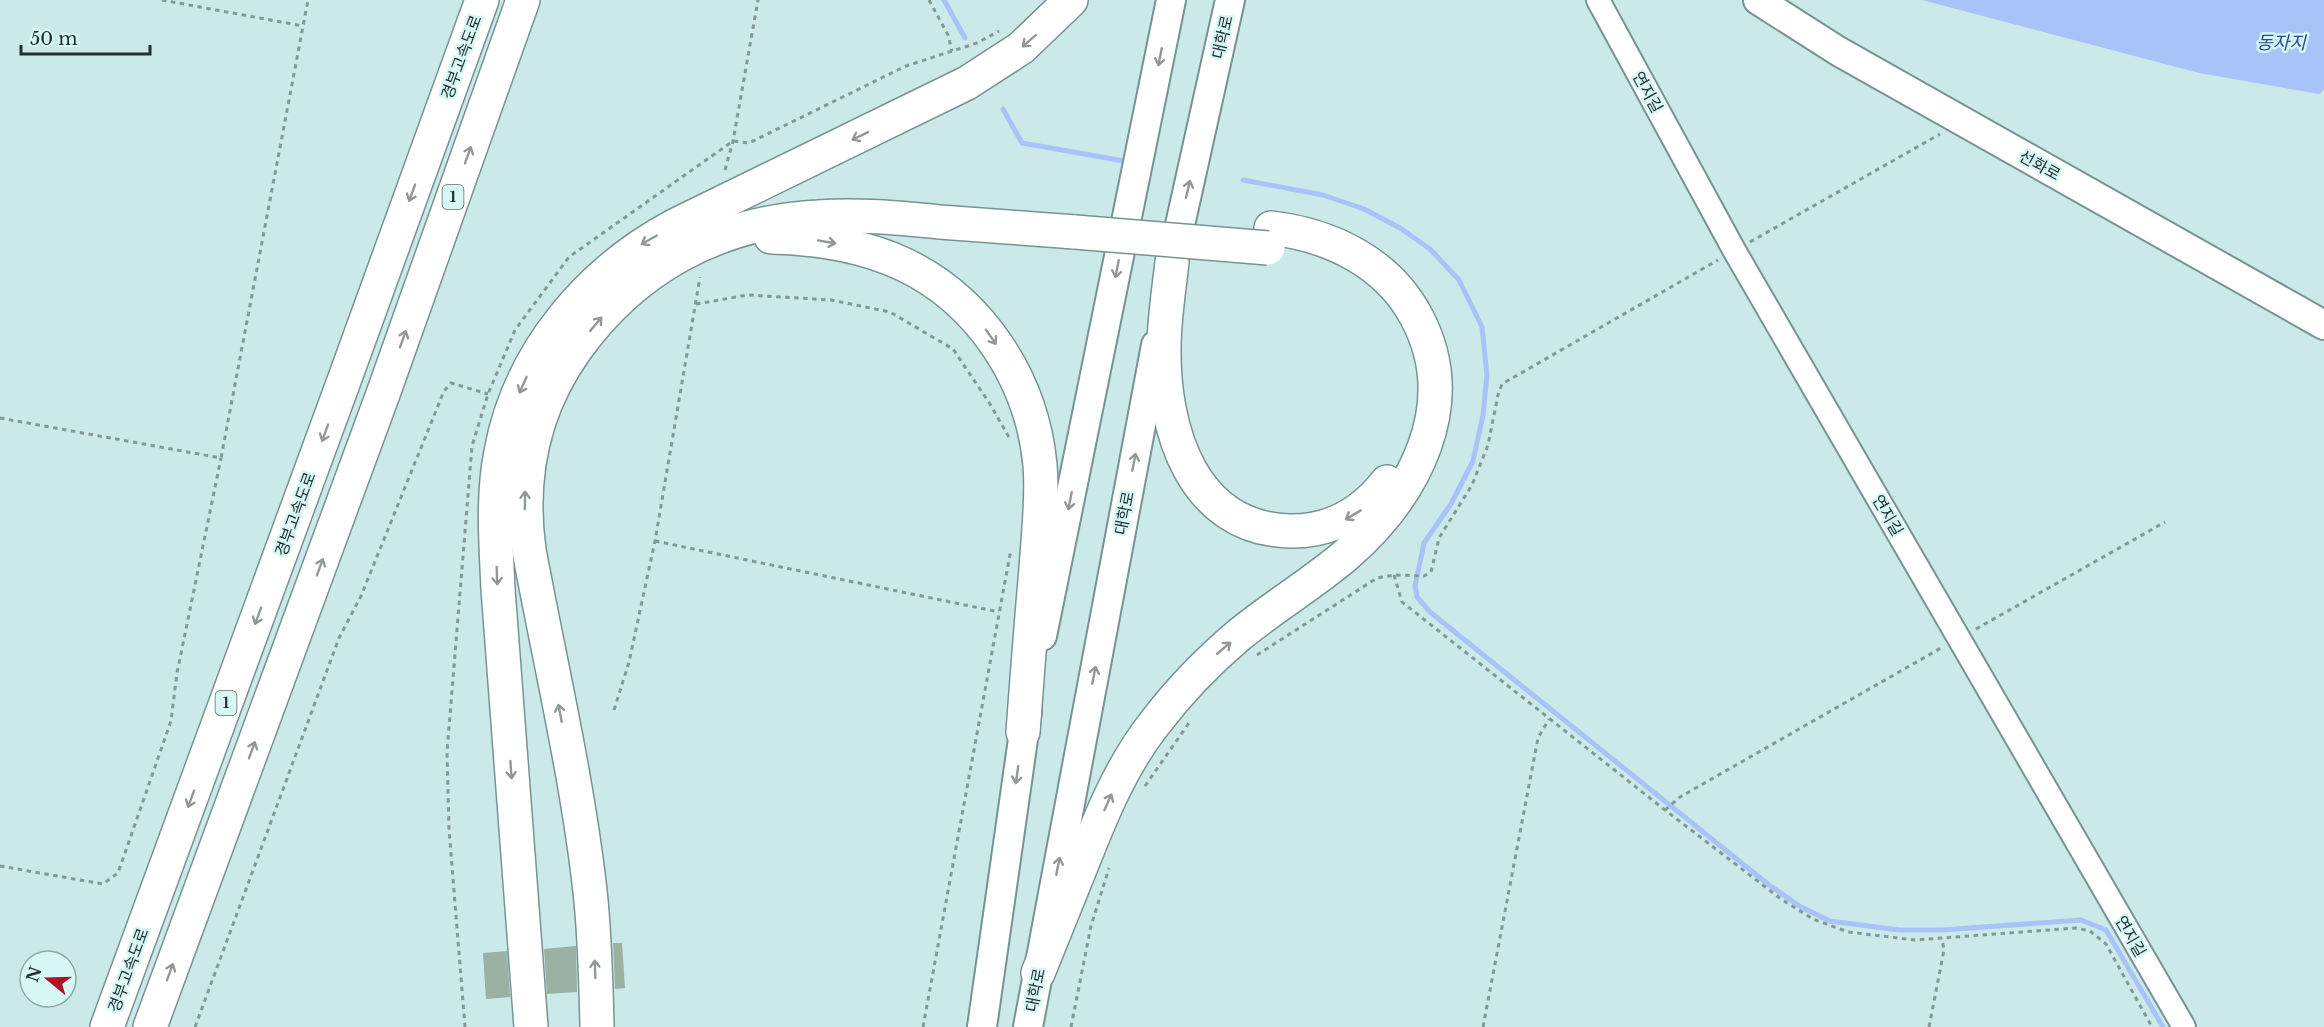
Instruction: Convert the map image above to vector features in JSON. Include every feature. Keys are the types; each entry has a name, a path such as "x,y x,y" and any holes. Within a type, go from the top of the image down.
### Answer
{"highway":[{"name":"경부고속도로","path":"107,1027 482,0"},
{"name":"1","path":"150,1027 383,394 523,0"},
{"path":"597,1027 594,942 586,859 571,766 527,533 525,496 528,459 536,427 550,390 568,360 617,300 672,258 704,228 967,83 1021,48 1071,0"},
{"path":"530,1024 498,588 497,476 501,451 511,417 526,379 543,346 565,315 596,281 641,244 704,228 831,216 1077,223 1269,238 1314,237 1355,254 1378,270 1403,296 1421,326 1434,366 1436,396 1428,435 1406,486 1376,526 1329,569 1273,609 1212,658 1190,680 1153,725 1126,766 1107,801 1038,973"},
{"path":"704,228 750,236 788,237 828,242 879,255 916,271 941,288 976,318 994,340 1025,399 1037,444 1040,467 1039,523 1023,732"},
{"path":"1172,262 1165,323 1165,373 1171,418 1185,462 1202,489 1232,515 1268,528 1310,531 1343,520 1364,508 1377,495 1395,470 1415,416 1418,398 1415,361 1397,321 1382,300 1364,283 1341,268 1269,238"}],"main road":[{"path":"982,1027 1023,732 1171,0"},
{"name":"대학로","path":"1028,1027 1172,262 1230,0"},
{"name":"선화로","path":"1758,0 1838,51 2324,325"}],"street":[{"name":"연지길","path":"1598,0 1734,250 2184,1027"}],"path":[{"path":"162,0 303,26"},
{"path":"0,866 103,884 118,873 171,721 177,673 221,458 308,0"},
{"path":"724,170 733,141 758,0"},
{"path":"929,0 948,35 952,51"},
{"path":"465,1027 449,829 447,752 472,446 488,394 515,330 569,257 733,141 749,143 906,66 977,43 1004,27"},
{"path":"1251,659 1377,578 1394,575 1424,576 1431,572 1439,538 1472,485 1488,445 1502,384 1961,120"},
{"path":"614,710 629,662 655,542 700,277"},
{"path":"696,304 748,295 831,300 890,312 953,349 990,404 1014,448"},
{"path":"195,1027 339,638 361,596 444,391 451,383 488,394"},
{"path":"0,418 221,458"},
{"path":"1665,810 1676,801 2165,522"},
{"path":"655,542 999,612"},
{"path":"923,1027 1011,546"},
{"path":"1394,575 1402,602 1665,810 1781,899 1813,919 1848,932 1915,940 2076,928 2090,931 2106,944 2152,1027"},
{"path":"1139,795 1193,717"},
{"path":"1483,1027 1538,738 1549,719"},
{"path":"1071,1027 1091,926 1112,859"},
{"path":"1929,1027 1944,950 1942,939"}],"water":[{"name":"동자지","path":"1922,0 2324,0 2324,90 2319,94 2199,73"}],"building":[{"path":"613,943 622,943 625,988 615,989"},
{"path":"576,946 577,992 547,994 544,949"},
{"path":"507,951 510,997 486,999 483,953"}],"waterway":[{"path":"944,0 965,38"},
{"path":"1003,109 1022,143 1124,161"},
{"path":"1243,180 1323,195 1364,209 1400,228 1430,249 1459,280 1482,327 1487,375 1483,415 1473,461 1451,504 1424,543 1415,586 1417,597 1430,612 1769,885 1801,907 1830,921 1899,930 1942,930 2081,920 2106,930 2163,1027"}]}
